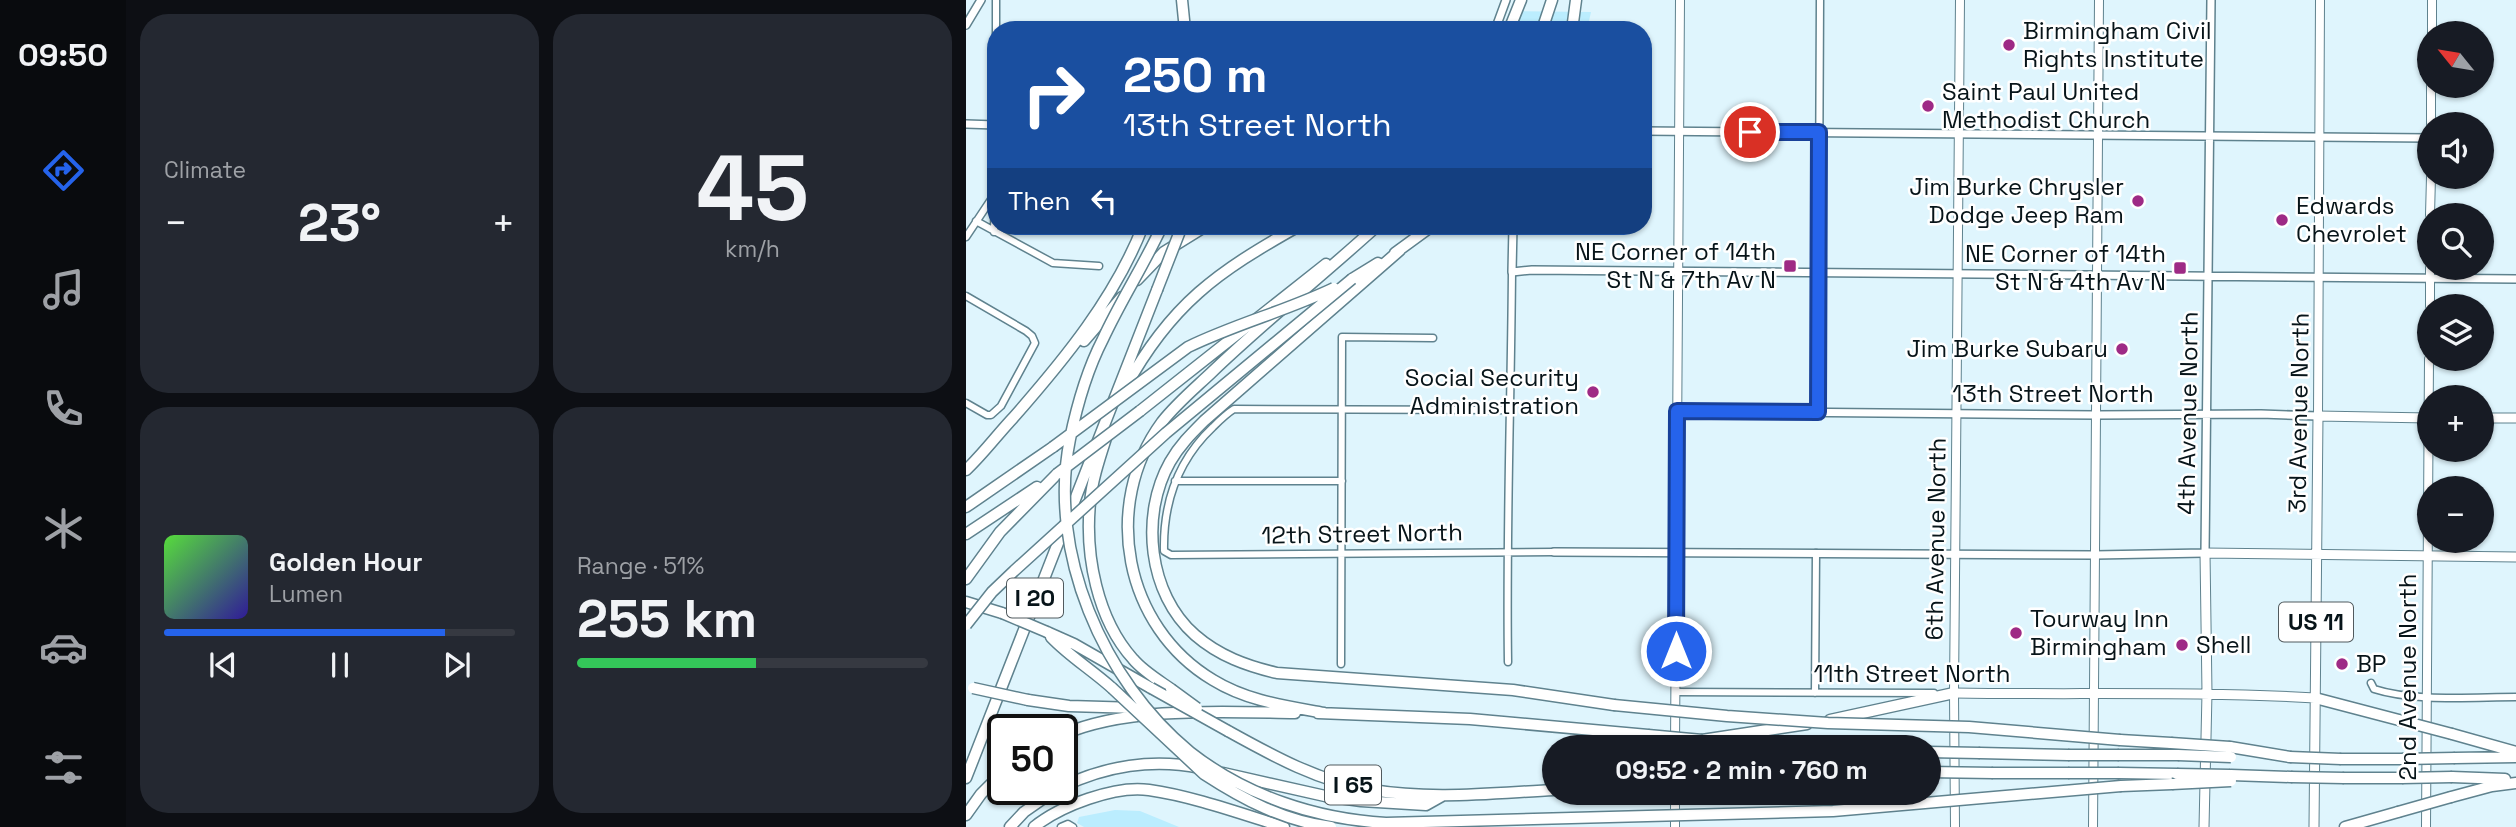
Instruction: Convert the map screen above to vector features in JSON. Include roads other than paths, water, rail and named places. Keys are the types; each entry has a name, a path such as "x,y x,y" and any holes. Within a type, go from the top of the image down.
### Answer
{"highway":[{"path":"1513,21 1521,0"},
{"path":"1545,21 1552,0"},
{"path":"1573,21 1576,0"},
{"path":"1180,21 1181,3"},
{"path":"1181,3 1184,21"},
{"path":"1045,382 1109,294 1126,266 1139,235"},
{"path":"1157,235 1103,338 1078,407 1069,442 1066,485 1066,514 1071,552 1081,590 1102,642 1135,695 1192,753 1229,777 1268,797 1343,820 1387,824 1833,811 2174,779 2452,778 2516,782"},
{"path":"1108,418 1178,235"},
{"path":"966,470 1065,363 1148,267 1190,235"},
{"name":"I 20","path":"966,779 1040,585 1108,418 1120,396 1150,346 1192,297 1236,262 1283,235"},
{"name":"I 20","path":"966,579 1000,532 1058,474 1365,235"},
{"path":"1324,713 1270,703 1228,689 1194,668 1168,642 1146,610 1132,573 1127,537 1129,499 1146,450 1168,414 1250,336 1366,235"},
{"path":"966,507 1053,447 1188,347 1307,301 1352,279 1421,235"},
{"path":"1400,250 1204,421 1182,443 1170,461 1157,492 1151,528 1160,580 1175,610 1196,635 1243,664 1278,673 1513,691 1727,716 1828,723 1969,727 2171,743 2290,757 2402,759 2516,754"},
{"path":"966,625 987,598 1014,571 1146,452 1352,279"},
{"path":"1120,396 1099,461 1090,500 1088,536 1096,585 1109,622 1132,659 1228,731"},
{"path":"966,534 1058,474"},
{"name":"I 65","path":"966,603 1002,613 1074,644 1268,754 1306,771 1368,790 1442,796 1542,791"},
{"path":"1047,632 1064,651 1112,688 1217,783 1240,797 1277,813 1331,827"},
{"path":"970,687 1069,706 1186,712 1324,713 1470,719 1648,735"},
{"path":"1734,735 1836,719 1954,693"},
{"path":"2315,698 2516,754"},
{"path":"1078,730 1102,722 1186,712"},
{"path":"1941,752 2178,755 2230,752"},
{"path":"1078,779 1109,769 1178,764 1325,796 1361,801 1426,805 1442,796"},
{"path":"1941,772 2119,773 2174,779"},
{"path":"2345,827 2492,786 2516,782"},
{"path":"966,815 987,788"},
{"path":"1034,827 1048,817 1103,794 1147,789 1284,827"},
{"path":"1010,827 1034,805"}],"main road":[{"path":"1675,735 1680,0"},
{"name":"6th Avenue North","path":"1955,827 1960,0"},
{"path":"2093,827 2099,0"},
{"name":"3rd Avenue North","path":"2314,827 2320,0"},
{"path":"2432,0 2432,21"},
{"name":"13th Street North","path":"2318,416 2417,418"},
{"path":"2494,418 2516,418"},
{"name":"2nd Avenue North","path":"2426,827 2429,462"},
{"path":"2205,553 2516,557"},
{"name":"4th Avenue North","path":"2204,827 2207,693 2205,553"},
{"name":"11th Street North","path":"1954,693 2207,693 2315,698"},
{"path":"1675,805 1675,827"}],"street":[{"path":"966,26 981,0"},
{"path":"996,0 996,21"},
{"path":"1498,21 1506,0"},
{"path":"1818,412 1820,0"},
{"name":"4th Avenue North","path":"2205,553 2211,0"},
{"path":"966,124 987,125"},
{"path":"1652,131 2417,138"},
{"path":"966,237 987,205"},
{"path":"976,221 987,228"},
{"path":"1000,235 1053,263 1099,266"},
{"path":"1508,662 1506,552 1513,235"},
{"path":"1512,272 2417,278"},
{"path":"2494,279 2516,279"},
{"path":"966,308 969,298 1026,331 1034,340 1033,350 1001,406 989,416 966,403"},
{"path":"1341,664 1342,337 1433,338"},
{"path":"1342,481 1175,481 1195,445 1234,409 1511,410"},
{"name":"13th Street North","path":"1677,411 2318,416"},
{"name":"12th Street North","path":"1175,481 1164,529 1164,551 1171,555 1554,552"},
{"path":"1554,552 2095,555 2205,553"},
{"path":"1815,693 1816,553"},
{"path":"2371,683 2374,689 2384,692 2427,696 2516,697"},
{"name":"11th Street North","path":"1676,692 1954,693"}],"place":[{"name":"Birmingham Civil Rights Institute","path":"2009,45"},
{"name":"Saint Paul United Methodist Church","path":"1928,106"},
{"name":"Jim Burke Chrysler Dodge Jeep Ram","path":"2138,201"},
{"name":"Edwards Chevrolet","path":"2282,220"},
{"name":"NE Corner of 14th St N & 7th Av N","path":"1790,266"},
{"name":"NE Corner of 14th St N & 4th Av N","path":"2180,268"},
{"name":"Jim Burke Subaru","path":"2122,349"},
{"name":"Social Security Administration","path":"1593,392"},
{"name":"Tourway Inn Birmingham","path":"2016,633"},
{"name":"Shell","path":"2182,645"},
{"name":"BP","path":"2342,664"}]}
